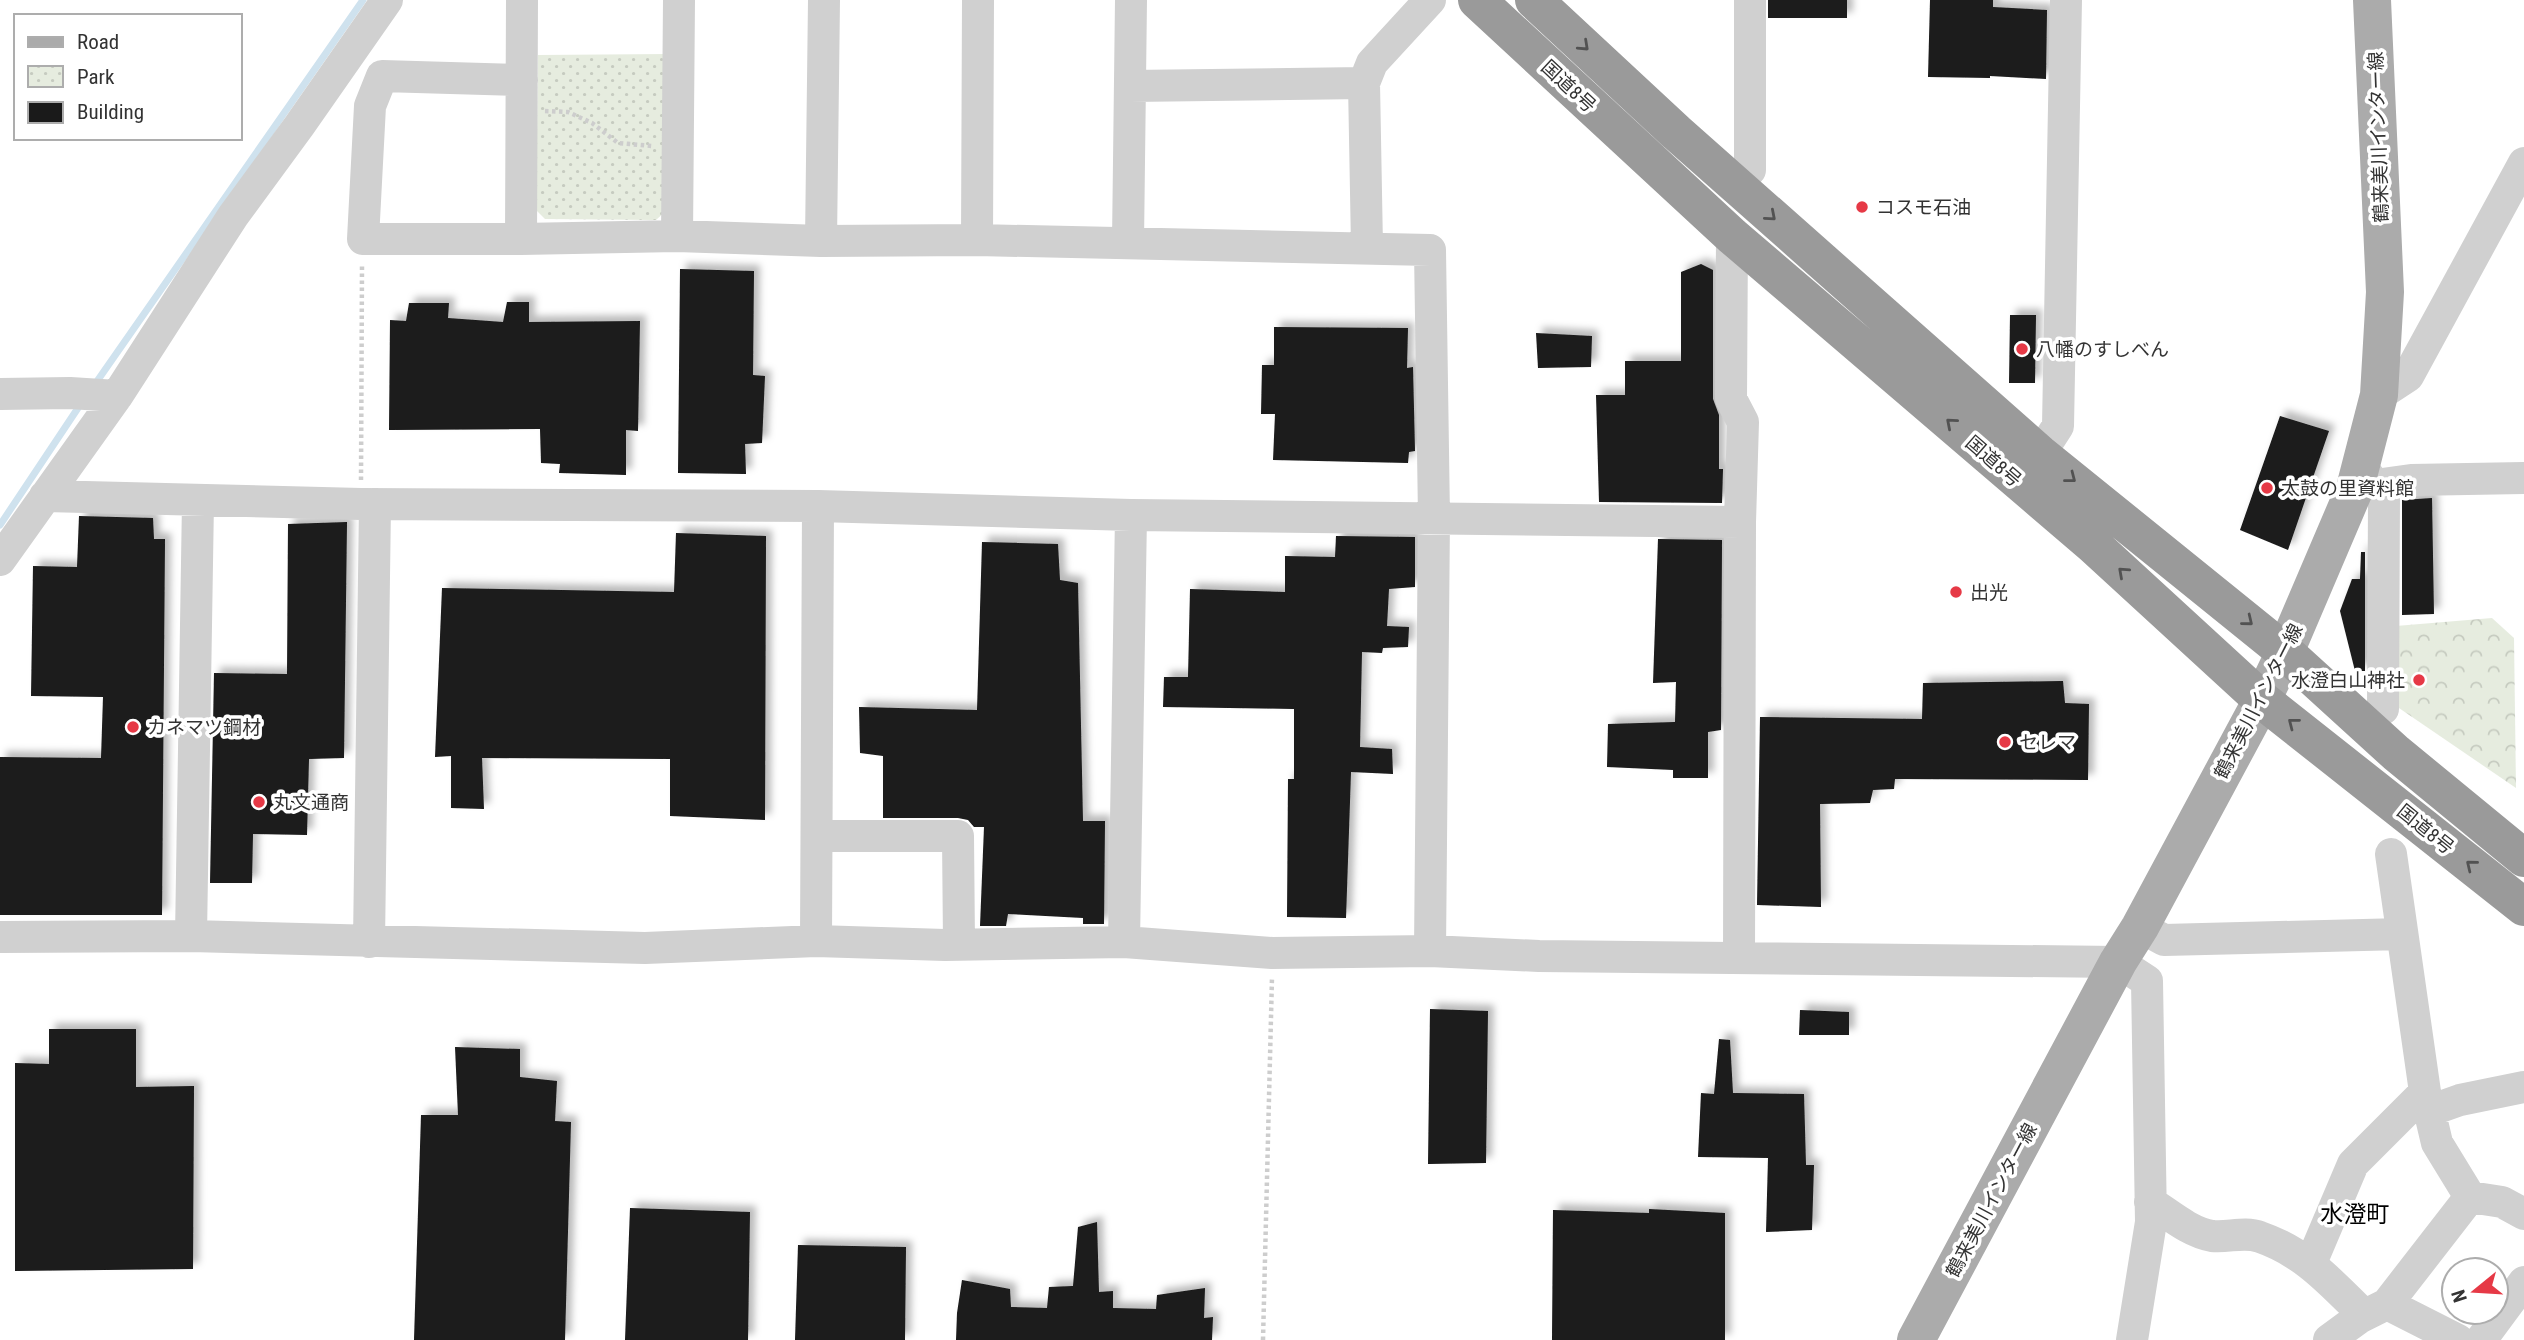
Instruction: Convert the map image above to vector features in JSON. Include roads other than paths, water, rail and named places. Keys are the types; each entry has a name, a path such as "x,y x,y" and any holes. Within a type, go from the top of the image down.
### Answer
{"highway":[{"name":"国道8号","path":"1477,0 1732,236 2092,544 2262,700 2524,907"},
{"name":"国道8号","path":"1534,0 1686,141 2040,454 2286,652 2396,753 2524,859"}],"main road":[{"name":"鶴来美川インター線","path":"1916,1340 2262,700 2286,652 2355,488 2368,476 2379,395 2385,292 2372,0"}],"street":[{"path":"0,560 45,496 95,394 233,216 387,0"},
{"path":"521,239 523,0"},
{"path":"677,236 679,0"},
{"path":"821,241 824,0"},
{"path":"977,240 978,0"},
{"path":"1128,242 1131,0"},
{"path":"1367,247 1364,83 1372,63 1430,0"},
{"path":"1750,0 1750,170"},
{"path":"2040,454 2058,426 2066,0"},
{"path":"522,80 382,76 370,106 363,239 677,236 821,241 1128,242 1430,250 1434,517 1430,951"},
{"path":"1130,86 1364,83"},
{"path":"2379,395 2408,376 2524,163"},
{"path":"1732,236 1731,399 1743,422"},
{"path":"1739,958 1740,522 1743,422 1749,380 1750,278"},
{"path":"0,394 95,394"},
{"path":"2368,476 2411,480 2524,478"},
{"path":"2368,476 2384,497 2383,709"},
{"path":"45,496 368,504 818,506 1131,515 1740,522"},
{"path":"191,936 198,501"},
{"path":"368,504 369,942"},
{"path":"816,941 818,506"},
{"path":"1124,942 1131,515"},
{"path":"817,836 958,836 959,944"},
{"path":"2391,854 2427,1102 2437,1143 2470,1197 2502,1202 2524,1214"},
{"path":"2140,927 2164,940 2402,934"},
{"path":"0,937 191,936 645,948 816,941 959,944 1124,942 1272,953 1430,951 1552,956 2118,962 2147,981 2151,1222 2132,1340"},
{"path":"2311,1263 2353,1164 2427,1102 2460,1100 2524,1087"},
{"path":"2329,1340 2375,1309 2470,1197"},
{"path":"2150,1202 2193,1231 2213,1236 2249,1234 2262,1237 2311,1263 2375,1309 2458,1340"},
{"path":"2481,1340 2524,1282"}],"waterway":[{"path":"93,387 363,0"},
{"path":"0,525 82,402"}],"place":[{"name":"コスモ石油","path":"1862,207"},
{"name":"八幡のすしべん","path":"2022,349"},
{"name":"太鼓の里資料館","path":"2267,488"},
{"name":"出光","path":"1956,592"},
{"name":"水澄白山神社","path":"2419,680"},
{"name":"カネマツ鋼材","path":"133,727"},
{"name":"セレマ","path":"2005,742"},
{"name":"丸文通商","path":"259,802"}],"district":[{"name":"水澄町","path":"2355,1214"}]}
